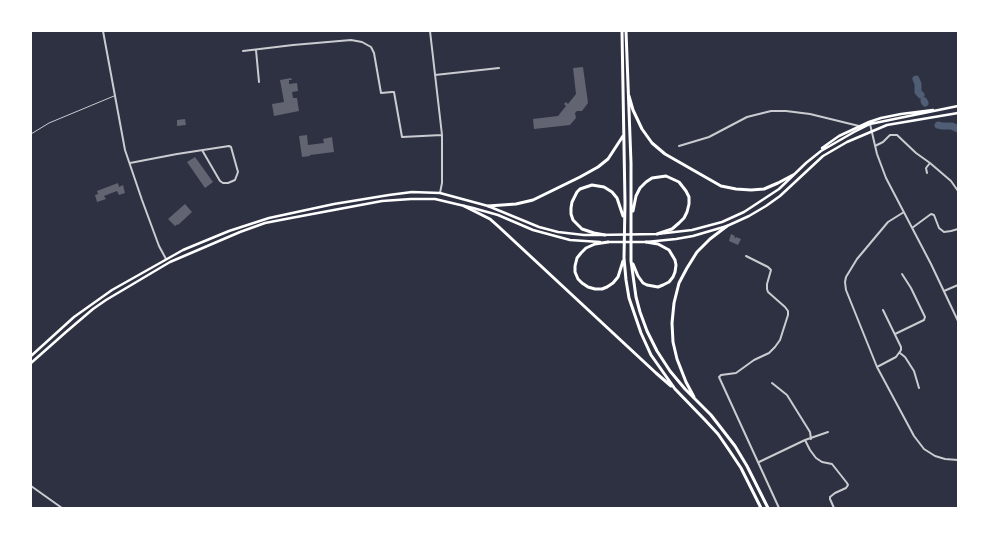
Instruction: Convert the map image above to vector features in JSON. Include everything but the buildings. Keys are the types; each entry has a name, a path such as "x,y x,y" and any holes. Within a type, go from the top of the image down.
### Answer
{"highway":[{"path":"622,31 624,258 629,298 641,333 651,354 675,389"},
{"path":"626,31 631,163 631,261 636,297 647,331 657,352 670,371 711,415 735,446 768,508"},
{"path":"628,90 633,110 642,129 652,143 665,154 721,186 758,190 778,184 792,176"},
{"path":"488,206 516,204 534,200 580,177 608,159 623,136"},
{"path":"631,218 636,196 646,182 652,178 666,176 679,182 689,197 687,212 679,223 657,234"},
{"path":"605,235 582,228 574,220 571,214 572,202 580,189 592,185 609,189 617,198 624,219"},
{"path":"464,206 481,214 500,227 675,389 718,434 738,463 761,508"},
{"path":"697,401 686,382 673,342 674,303 679,283 697,252 727,226"},
{"path":"608,242 586,248 577,258 576,272 582,284 594,289 608,287 618,277 624,258"},
{"path":"631,261 638,276 647,285 658,287 669,282 673,277 676,265 669,250 658,244 646,242"}],"main road":[{"path":"31,356 87,307 112,290 183,250 221,234 269,218 325,206 412,192 440,193 488,206 539,228 558,232 584,235 612,235 657,234 692,230 722,222 744,212 779,188 827,144 859,126 881,118 958,106"},
{"path":"806,163 832,144 870,124 950,107"},
{"path":"31,364 72,326 106,300 170,262 240,232 274,221 382,201 436,199 498,215 533,230 570,240 646,242 693,236 727,226 766,206 780,196 823,156 847,142 887,126 958,113"}],"street":[{"path":"103,31 125,150 159,246 166,259"},
{"path":"430,31 442,135 442,183 440,193"},
{"path":"808,31 826,31"},
{"path":"243,51 351,40 362,42 368,45 374,53 381,93 394,92 402,137 442,135"},
{"path":"256,50 259,82"},
{"path":"435,75 498,68"},
{"path":"679,146 709,137 747,117 771,111 810,114 859,126"},
{"path":"870,124 879,161 886,178 958,321"},
{"path":"875,146 890,135 895,134 916,153 930,162 951,181 958,191"},
{"path":"129,163 177,154 225,146 230,146 238,172 236,179 228,183 220,181 202,150"},
{"path":"927,173 926,168 930,162"},
{"path":"904,212 888,222 868,244 849,270 845,282 848,295 877,367 921,446 939,458 958,460"},
{"path":"912,228 932,214 939,228 944,232 958,229"},
{"path":"746,256 771,270 767,284 768,292 785,307 788,315 780,340 769,353 754,360 736,373 719,377 779,508"},
{"path":"895,334 924,320 925,317 902,274"},
{"path":"944,291 958,285"},
{"path":"877,367 896,357 902,348 883,310"},
{"path":"900,353 914,371 919,388"},
{"path":"772,383 787,394 810,432 811,439"},
{"path":"759,462 805,440 828,432"},
{"path":"805,440 816,458 822,462 832,464 847,482 846,488 830,497 834,508"},
{"path":"31,486 62,508"}],"lane":[{"path":"31,134 49,123 115,96"}],"waterway":[{"path":"916,79 918,92 921,95"},
{"path":"938,125 952,126 958,129"}]}
